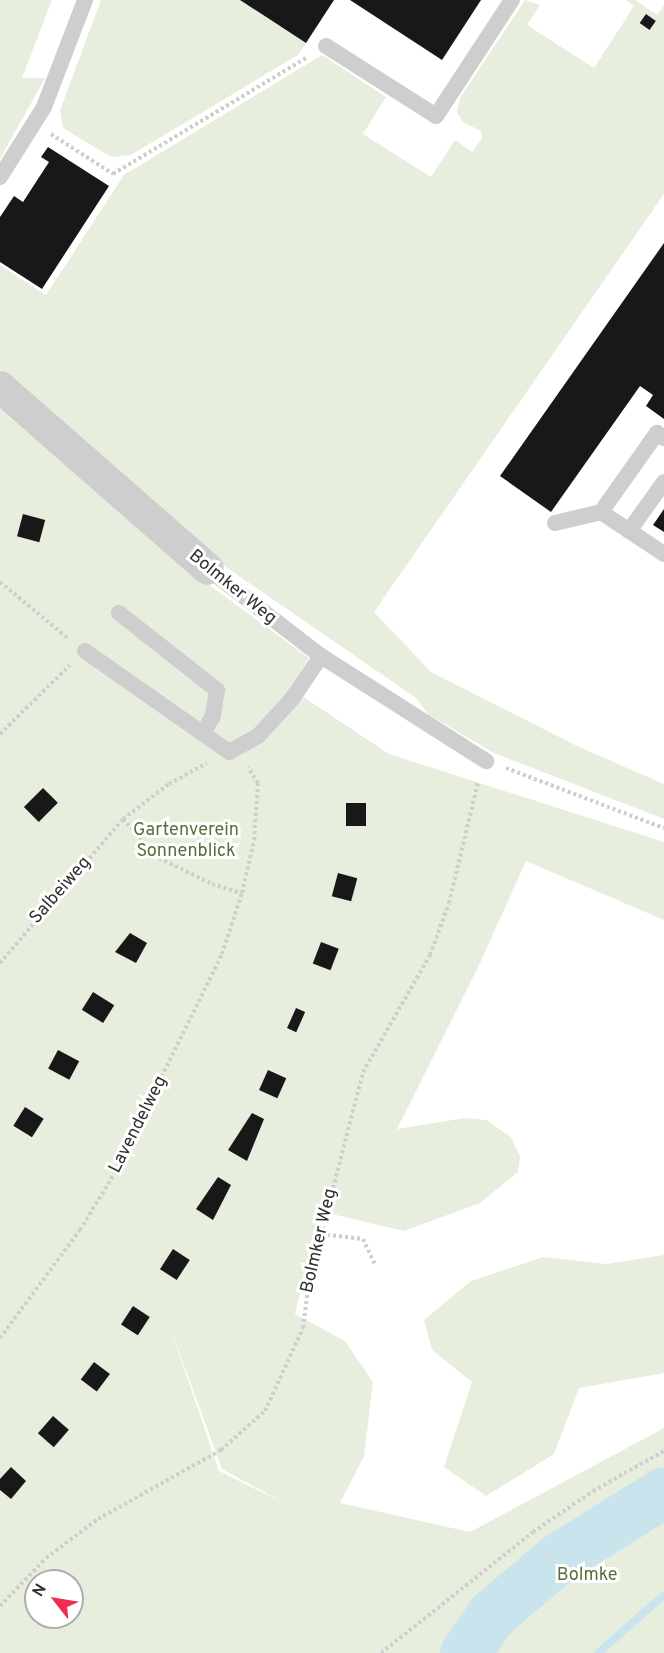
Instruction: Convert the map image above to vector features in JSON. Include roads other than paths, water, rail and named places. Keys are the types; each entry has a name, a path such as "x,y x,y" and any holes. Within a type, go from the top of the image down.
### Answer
{"street":[{"name":"Bolmker Weg","path":"0,387 208,570"}],"lane":[{"path":"0,177 35,124 85,0"},
{"path":"326,46 436,116 512,0"},
{"path":"555,523 601,512 657,433 664,438"},
{"path":"629,531 664,482"},
{"path":"601,512 664,554"},
{"name":"Bolmker Weg","path":"208,570 321,656 486,761"},
{"path":"119,613 217,690 213,716 203,733"},
{"path":"85,651 229,752 258,736 292,699 321,656"}],"waterway":[{"path":"465,1653 492,1614 558,1558 664,1492"},
{"path":"598,1653 664,1595"}],"park label":[{"name":"Gartenverein Sonnenblick","path":"186,842"},
{"name":"Bolmke","path":"587,1576"}]}
